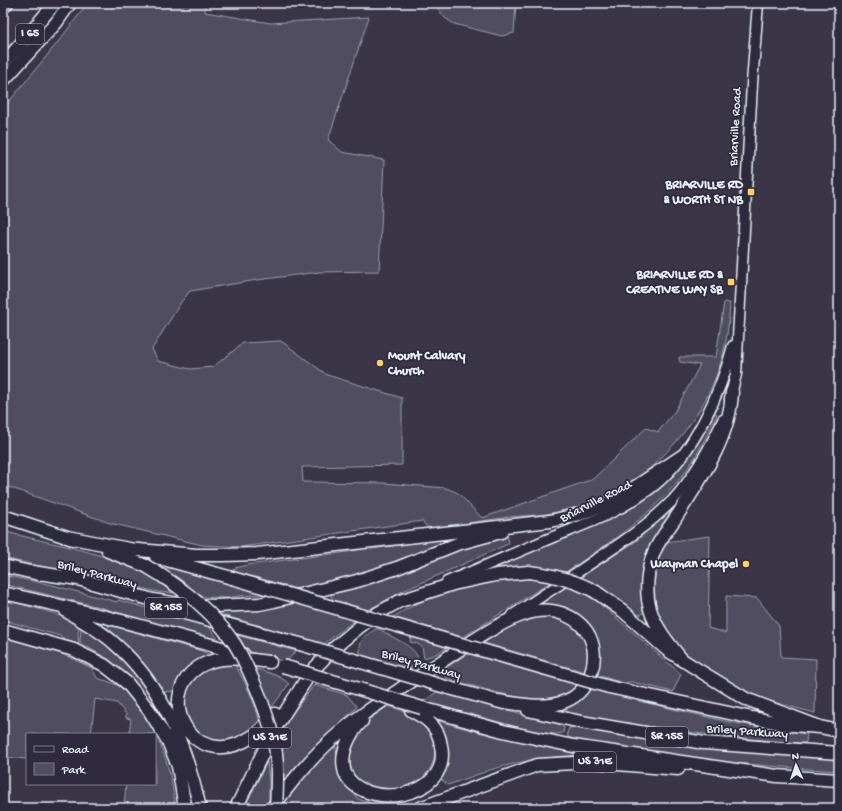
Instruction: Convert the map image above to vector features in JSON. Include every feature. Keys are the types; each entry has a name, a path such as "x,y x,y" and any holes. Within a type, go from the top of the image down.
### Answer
{"highway":[{"path":"3,7 7,3"},
{"name":"I 65","path":"3,63 55,3"},
{"path":"3,81 56,23 70,3"},
{"path":"683,660 661,632 650,608 648,585 650,565 654,551 701,478 719,443 731,408 732,392"},
{"path":"67,537 127,548 196,555 223,556 257,554 564,518 614,501 682,456"},
{"path":"3,516 113,552 146,566 172,581 207,611 234,644 247,666 267,713 276,754 276,808"},
{"path":"32,572 78,580 160,601 185,605 216,606 259,604 357,581 397,568 457,544 532,522"},
{"path":"127,548 610,687 752,718 792,725 820,727"},
{"name":"Briley Parkway","path":"3,566 32,572 300,644 523,709 581,722 704,743 839,752"},
{"name":"US 31E","path":"236,808 275,728 311,672 334,648 378,613 400,601 453,584 496,575 528,572 562,578 587,587 623,612 657,642 746,699 820,727 839,731"},
{"name":"SR 155","path":"3,593 168,633 384,696 417,709 503,731 573,746 777,776"},
{"path":"52,604 90,625 114,642 138,667 152,685 180,740 192,773 200,808"},
{"path":"273,808 294,778 344,728 439,662 490,631 520,616 529,613 548,611 556,612 576,621 586,630 591,640 594,654 592,672 586,684 577,695 567,701 554,705 536,706 498,701"},
{"path":"3,630 74,650 104,665 127,683 149,710 168,741 178,766 185,808"},
{"path":"270,662 229,658 221,659 204,665 193,672 183,687 179,700 183,722 191,735 205,744 220,747 232,746 244,741 262,729 311,672"},
{"path":"375,707 349,737 344,750 344,769 348,781 357,792 369,800 390,804 405,800 424,791 432,782 441,763 442,751 437,732 417,709"},
{"name":"US 31E","path":"420,808 537,765 560,763 593,762 839,780"}],"main road":[{"name":"Briarville Road","path":"490,631 626,540 651,521 674,499 712,444 723,419 736,374 751,93 758,3"},
{"name":"Briarville Road","path":"400,601 595,520 627,504 655,484 669,472 682,456 713,404 727,369 738,324"}],"green space":[{"path":"88,3 206,3 205,12 270,23 369,17 328,140 342,152 384,160 379,271 319,272 190,291 181,302 152,349 158,361 190,369 213,367 243,343 281,341 327,375 402,398 402,465 302,467 303,482 384,483 446,488 458,493 482,518 593,479 646,428 658,432 675,411 700,365 680,362 679,357 716,357 724,302 730,303 727,336 719,368 710,390 684,432 667,452 649,469 629,484 607,496 585,505 541,515 501,518 429,529 422,521 241,547 202,545 110,523 3,485 3,109"},
{"path":"434,3 516,3 514,33 502,36 454,24 445,18"},
{"path":"716,413 717,415 700,449 690,465 666,495 639,520 595,553 564,573 533,567 511,567 485,570 606,518 692,447 712,416"},
{"path":"671,509 647,553 644,562 641,582 643,613 640,615 635,615 579,578 635,542"},
{"path":"3,531 74,548 125,564 146,574 173,593 159,592 3,558"},
{"path":"507,535 508,544 401,592 368,610 333,600 331,596 334,591 471,543"},
{"path":"710,536 708,628 726,633 726,596 757,598 779,626 781,657 816,659 815,713 742,694 681,651 668,635 656,612 654,585 657,562 665,542"},
{"path":"440,540 439,545 363,574 300,590 232,571 235,568 247,565"},
{"path":"153,562 270,594 227,598 205,597 190,591 152,564"},
{"path":"3,575 52,585 117,602 118,600 208,625 221,643 99,607 3,584"},
{"path":"524,577 551,582 463,637 393,617 438,594 462,586 487,580"},
{"path":"567,586 598,602 681,674 673,692 632,682 623,683 594,674 591,635 540,604"},
{"path":"3,599 53,613 75,622 106,643 124,658 141,680 158,709 156,711 127,678 128,675 108,659 82,644 80,641 81,628 79,627 78,633 79,645 60,636 3,620"},
{"path":"294,601 356,619 324,644 215,613 216,610"},
{"path":"532,616 558,617 566,620 579,631 584,638 588,655 585,672 484,643 518,621"},
{"path":"109,625 202,651 214,657 175,691 161,692 138,658 107,629"},
{"path":"376,629 380,629 409,646 417,655 419,661 416,666 408,669 360,655 361,642 368,634"},
{"path":"229,633 296,651 286,662 240,649"},
{"path":"411,635 450,646 434,655 424,658 422,647 418,644 410,642"},
{"path":"3,637 62,654 92,668 97,678 117,685 124,691 143,715 154,733 129,733 131,719 126,718 126,714 117,703 95,699 91,733 26,733 26,759 3,757"},
{"path":"470,652 580,683 574,690 566,695 538,699 506,695 446,678 441,671"},
{"path":"226,664 235,665 253,700 260,723 251,731 233,740 222,742 214,741 193,731 184,712 185,690 190,681 212,666"},
{"path":"252,668 267,672 289,684 269,711"},
{"path":"314,685 347,695 357,707 310,751 281,783 277,742 289,718"},
{"path":"588,685 639,701 729,722 807,734 806,742 772,741 709,735 553,710"},
{"path":"437,692 554,722 564,727 563,733 549,734 422,702"},
{"path":"388,706 412,715 425,726 433,739 433,762 425,775 412,785 396,790 380,790 365,785 355,776 350,760 350,750 352,741 360,728"},
{"path":"435,721 582,755 559,756 513,764 490,770 448,785 440,776"},
{"path":"576,727 839,756 839,771 722,762 610,747 568,737 567,733 569,728"},
{"path":"156,736 168,766 175,808 124,808 126,785 156,785"},
{"path":"336,747 337,764 341,778 358,799 373,804 376,808 281,808 282,804 315,763 329,750"},
{"path":"267,762 269,800 264,808 244,808"}],"place":[{"name":"BRIARVILLE RD & WORTH ST NB","path":"751,192"},
{"name":"BRIARVILLE RD & CREATIVE WAY SB","path":"731,282"},
{"name":"Mount Calvary Church","path":"380,363"},
{"name":"Wayman Chapel","path":"746,564"}]}
